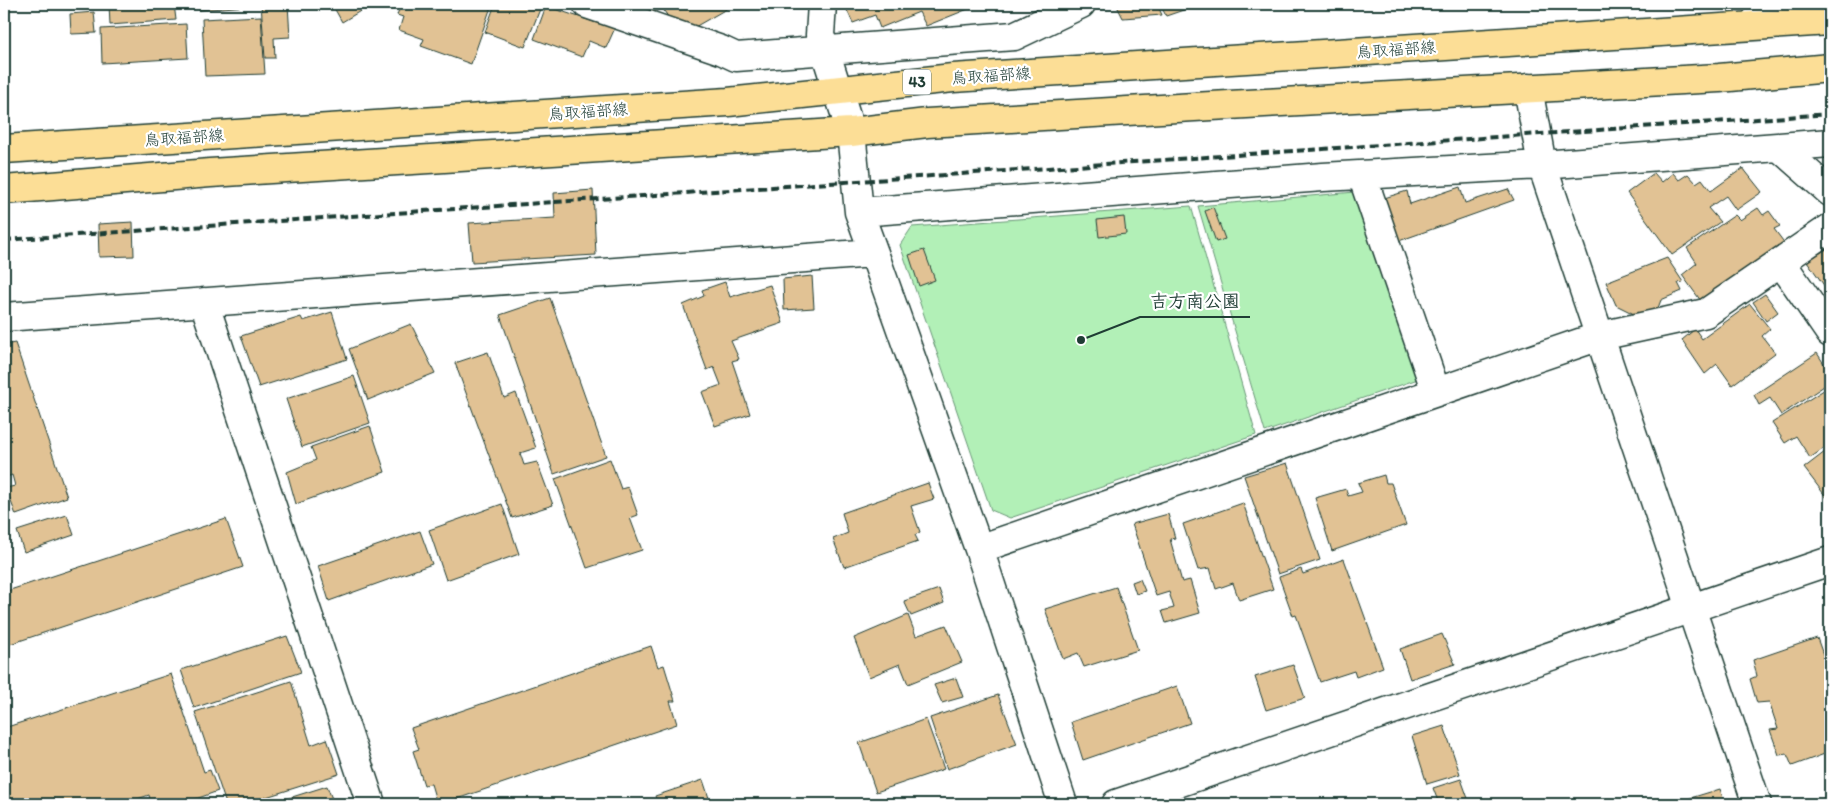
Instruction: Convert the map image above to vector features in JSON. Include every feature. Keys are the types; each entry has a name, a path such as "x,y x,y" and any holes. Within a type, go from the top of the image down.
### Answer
{"main road":[{"name":"鳥取福部線","path":"4,149 728,102 953,78 1830,21"},
{"path":"4,190 210,173 851,132 927,123 1719,78 1830,68"}],"street":[{"path":"587,4 721,50 736,57 1014,36 1080,4"},
{"path":"822,4 820,35 851,132 859,212 979,549 1063,804"},
{"path":"1731,28 1811,4"},
{"path":"1528,88 1542,165 1757,804"},
{"path":"859,212 1362,175 1542,165 1830,144"},
{"path":"1779,147 1830,192"},
{"path":"1362,175 1436,392"},
{"path":"979,549 1600,336 1706,313 1830,228"},
{"path":"4,317 874,253"},
{"path":"1781,262 1830,333"},
{"path":"204,302 371,804"},
{"path":"1116,804 1830,561"}],"green space":[{"path":"1355,192 1418,379 1265,432 1198,206"},
{"path":"1191,206 1256,435 1010,518 991,510 900,245 912,227"}],"building":[{"path":"109,4 174,4 176,20 110,25"},
{"path":"198,4 258,4 258,5 199,10"},
{"path":"261,4 288,4 290,37 274,38 275,58 265,58"},
{"path":"332,4 372,4 342,22"},
{"path":"401,4 492,4 471,64 421,46 424,39 399,30 403,17 397,15"},
{"path":"495,4 542,4 525,47 485,32"},
{"path":"631,4 735,4 693,28 671,21 662,8 650,14 633,8"},
{"path":"844,4 966,4 968,9 926,26 919,12 880,28 875,15 853,23"},
{"path":"1116,4 1157,4 1162,15 1123,18"},
{"path":"1160,4 1194,4 1195,6 1166,16"},
{"path":"546,6 594,22 595,19 615,28 606,48 589,41 582,57 534,39"},
{"path":"94,12 96,33 71,34 70,14"},
{"path":"261,16 265,74 205,76 202,19"},
{"path":"186,24 188,58 102,63 101,29"},
{"path":"1743,168 1762,192 1736,210 1726,196 1708,208 1720,222 1672,255 1627,193 1654,173 1662,182 1673,173 1679,180 1688,174 1696,183 1702,179 1711,191"},
{"path":"1460,187 1465,203 1508,189 1514,200 1396,242 1381,199 1407,191 1410,204"},
{"path":"593,190 596,255 472,262 469,223 555,218 554,193"},
{"path":"1213,207 1225,239 1216,242 1205,211"},
{"path":"1758,208 1763,215 1769,211 1780,226 1774,229 1786,245 1701,301 1682,275 1697,263 1687,248 1735,215 1740,220"},
{"path":"1124,217 1126,234 1099,237 1097,220"},
{"path":"133,222 134,256 99,257 98,224"},
{"path":"1830,247 1830,294 1807,261"},
{"path":"924,250 935,280 919,286 909,255"},
{"path":"1667,258 1683,282 1678,283 1682,291 1661,300 1658,308 1636,315 1616,305 1606,282"},
{"path":"812,276 814,308 784,310 783,279"},
{"path":"725,282 730,297 770,285 783,323 731,341 739,359 732,361 750,414 715,426 702,392 721,385 714,367 707,370 683,305 704,296 702,290"},
{"path":"1765,294 1778,312 1766,321 1753,302"},
{"path":"550,298 606,456 554,474 500,315"},
{"path":"1750,304 1770,329 1762,336 1775,353 1732,385 1717,364 1705,374 1682,340 1695,329 1702,339"},
{"path":"332,312 347,359 259,387 241,336 301,317 303,321"},
{"path":"411,324 435,373 368,400 349,349"},
{"path":"15,343 67,497 16,515 6,488 15,486 12,475 4,478 4,345"},
{"path":"488,352 504,398 516,393 536,448 520,453 524,465 537,462 553,505 512,518 455,363"},
{"path":"1817,353 1830,373 1830,382 1781,415 1770,398 1759,405 1754,395"},
{"path":"354,376 370,423 302,447 286,399"},
{"path":"1830,386 1830,444 1810,458 1796,436 1785,443 1772,423"},
{"path":"370,426 385,472 296,504 287,472 316,460 311,447"},
{"path":"1830,448 1830,502 1804,468"},
{"path":"610,459 621,489 628,487 638,515 630,518 642,550 587,568 555,479"},
{"path":"1287,463 1320,560 1278,574 1244,476"},
{"path":"1384,475 1386,483 1391,483 1406,525 1332,551 1315,498 1346,489 1348,496 1362,492 1358,483"},
{"path":"928,483 934,499 911,506 920,532 915,535 918,541 844,567 833,539 848,533 842,513"},
{"path":"1243,503 1273,589 1239,600 1233,583 1216,589 1210,568 1198,570 1183,524"},
{"path":"502,504 519,554 446,580 429,530"},
{"path":"1168,514 1175,538 1170,539 1182,582 1190,580 1200,613 1166,623 1162,611 1174,608 1169,592 1156,596 1132,524"},
{"path":"67,515 74,535 24,552 17,531"},
{"path":"226,519 243,567 4,646 4,592"},
{"path":"420,531 432,564 329,601 318,566"},
{"path":"1344,559 1383,667 1356,677 1354,671 1320,682 1296,615 1293,616 1279,577 1301,569 1303,574"},
{"path":"1140,579 1145,591 1136,594 1132,582"},
{"path":"1116,587 1138,650 1084,667 1078,653 1063,659 1045,609"},
{"path":"939,589 944,603 911,616 904,601"},
{"path":"908,615 916,636 946,625 962,662 908,684 900,664 869,677 854,638"},
{"path":"1442,634 1455,664 1410,679 1400,649"},
{"path":"287,636 301,672 194,708 181,670"},
{"path":"1817,638 1830,674 1830,752 1792,766 1787,754 1779,755 1770,730 1778,729 1769,702 1757,703 1750,679 1757,676 1753,660"},
{"path":"651,646 658,667 664,665 675,701 670,701 677,724 442,804 437,804 431,784 424,785 413,751 419,749 411,728"},
{"path":"1293,665 1305,698 1266,710 1255,677"},
{"path":"171,674 204,772 210,770 218,791 182,804 151,804 149,795 123,804 4,804 4,728"},
{"path":"956,678 963,697 942,703 934,685"},
{"path":"291,681 311,745 327,739 339,774 244,804 226,804 195,712"},
{"path":"1177,686 1190,723 1083,760 1071,722"},
{"path":"998,695 1017,744 947,769 930,718"},
{"path":"926,719 944,769 876,792 859,743"},
{"path":"1444,726 1460,774 1427,784 1412,736"},
{"path":"1461,779 1470,804 1439,804 1433,788"},
{"path":"703,780 711,804 658,804 655,796"},
{"path":"327,786 334,804 270,804"},
{"path":"1720,789 1725,804 1671,804"}],"railway":[{"path":"4,240 1830,114"}],"place":[{"name":"吉方南公園","path":"1081,340"}]}
